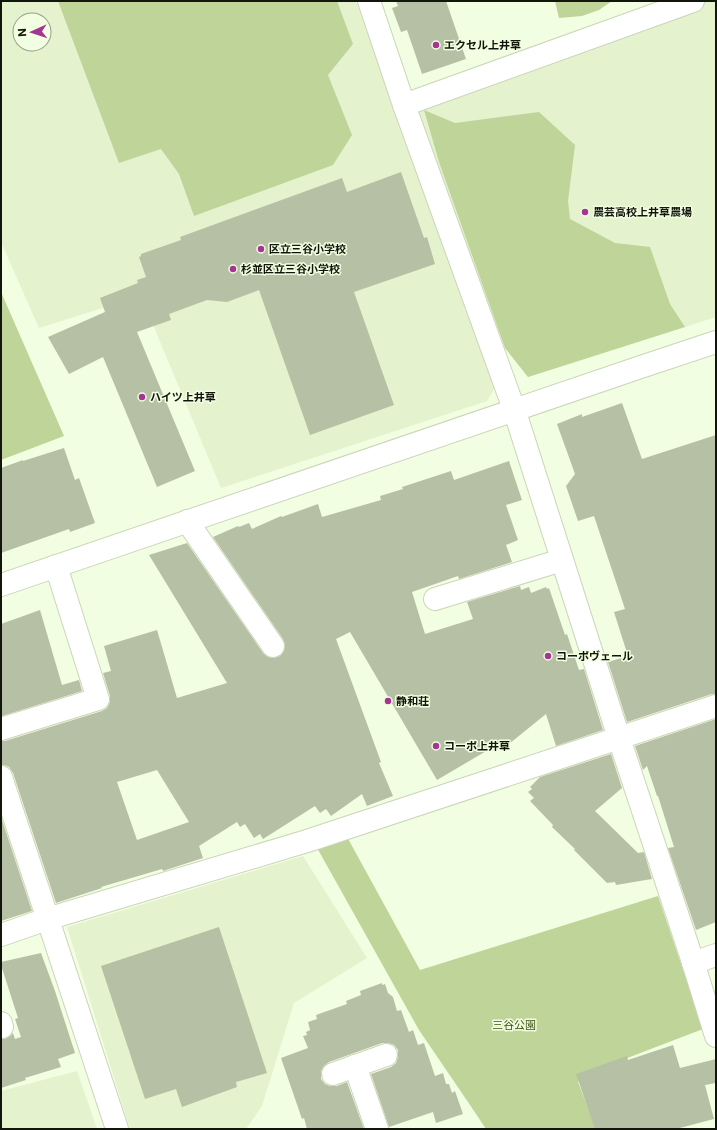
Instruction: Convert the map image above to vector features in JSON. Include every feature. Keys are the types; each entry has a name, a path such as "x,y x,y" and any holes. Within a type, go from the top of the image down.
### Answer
{"street":[{"path":"369,1 404,105 514,409 618,738 716,1036"},
{"path":"404,105 693,1"},
{"path":"1,585 514,409 716,342"},
{"path":"187,521 273,646"},
{"path":"435,599 562,560"},
{"path":"1,729 98,700 56,566"},
{"path":"1,935 48,919 307,841 716,706"},
{"path":"1,777 117,1129"},
{"path":"693,963 716,955"},
{"path":"333,1074 386,1055"},
{"path":"355,1066 377,1129"}],"shaded area":[{"name":"杉並区立三谷小学校","path":"1,1 356,1 495,388 487,401 221,488 141,296 39,328 1,242"},
{"name":"農芸高校上井草農場","path":"707,1 716,1 716,317 528,377 505,348 414,106"},
{"path":"303,856 367,958 294,1003 262,1106 246,1129 130,1129 67,927"},
{"path":"77,1071 97,1129 1,1129 1,1091"}],"green space":[{"path":"58,1 337,1 353,44 328,75 352,135 333,165 194,216 179,174 161,149 119,163"},
{"path":"555,1 612,1 599,10 582,16 559,18"},
{"path":"424,110 455,123 539,112 575,145 568,201 570,219 615,243 650,247 670,304 685,327 528,377 505,348 439,162"},
{"path":"1,292 64,436 1,460"},
{"name":"三谷公園","path":"346,835 420,970 658,896 703,1029 583,1075 578,1082 596,1129 486,1129 419,1030 316,846"}],"building":[{"name":"エクセル上井草","path":"396,1 446,1 466,59 422,74 407,30 401,32 392,8 398,6"},
{"path":"401,172 424,238 427,237 435,264 354,292 394,405 310,435 259,290 227,302 207,300 169,314 171,320 137,332 195,471 157,487 103,357 69,374 48,337 105,312 100,298 138,283 137,280 146,277 139,257 141,254 181,240 180,237 342,178 347,192"},
{"path":"622,403 642,459 716,435 716,694 712,694 627,722 608,662 628,656 614,612 625,609 594,516 578,521 566,486 575,474 557,424 582,414 582,417"},
{"path":"64,448 75,480 79,478 95,523 70,532 69,529 1,553 1,468"},
{"path":"509,461 522,500 506,505 518,540 506,545 512,562 459,579 458,576 412,592 425,634 473,619 467,602 520,586 521,590 529,587 531,593 546,587 547,589 549,588 579,670 584,669 603,730 556,746 546,714 504,748 500,743 437,780 350,632 336,639 381,762 379,763 393,796 367,806 362,794 331,816 326,809 320,813 315,806 263,839 260,834 254,838 245,824 240,827 237,822 199,846 203,858 163,871 162,869 101,887 102,888 56,903 13,773 9,767 1,765 1,741 102,711 107,708 110,702 110,696 103,673 111,671 104,646 157,630 177,698 227,683 149,555 187,543 263,653 268,657 274,658 280,656 284,651 285,645 283,639 213,537 249,523 252,529 281,516 282,517 318,504 322,517 381,500 380,496 451,471 454,480","holes":["157,770 189,822 137,840 117,782"]},
{"path":"40,610 62,685 79,680 82,691 2,716 1,624"},
{"path":"716,719 716,922 696,930 668,848 674,847 658,796 647,766 643,770 635,746"},
{"path":"611,754 622,788 595,811 638,853 644,852 652,879 616,885 615,882 607,883 552,827 553,825 530,801 534,798 528,792 532,789 530,787 540,777"},
{"path":"1,817 32,911 1,921"},
{"path":"219,927 267,1073 236,1082 237,1087 182,1107 176,1089 145,1099 101,966"},
{"path":"41,953 75,1053 58,1059 61,1067 25,1078 26,1080 1,1088 1,1039 5,1039 13,1033 15,1039 21,1037 15,1019 18,1018 1,962"},
{"path":"382,983 382,985 385,984 388,993 393,997 397,1011 401,1010 409,1032 413,1030 418,1045 424,1043 435,1076 443,1073 446,1084 449,1084 452,1093 455,1091 463,1114 436,1123 433,1112 389,1127 371,1074 391,1067 396,1063 398,1050 394,1045 382,1043 329,1062 321,1071 321,1079 325,1084 337,1086 347,1082 364,1129 307,1129 304,1118 302,1119 281,1058 308,1048 303,1036 307,1035 306,1032 310,1030 308,1022 317,1019 316,1015 347,1004 346,1001 361,995 360,991"},
{"path":"673,1045 680,1068 716,1059 716,1083 705,1085 714,1119 676,1129 595,1129 576,1074 627,1056 628,1060"}],"place":[{"name":"エクセル上井草","path":"436,45"},
{"name":"農芸高校上井草農場","path":"585,212"},
{"name":"区立三谷小学校","path":"261,249"},
{"name":"杉並区立三谷小学校","path":"233,269"},
{"name":"ハイツ上井草","path":"142,397"},
{"name":"コーポヴェール","path":"548,656"},
{"name":"静和荘","path":"388,701"},
{"name":"コーポ上井草","path":"436,746"}]}
